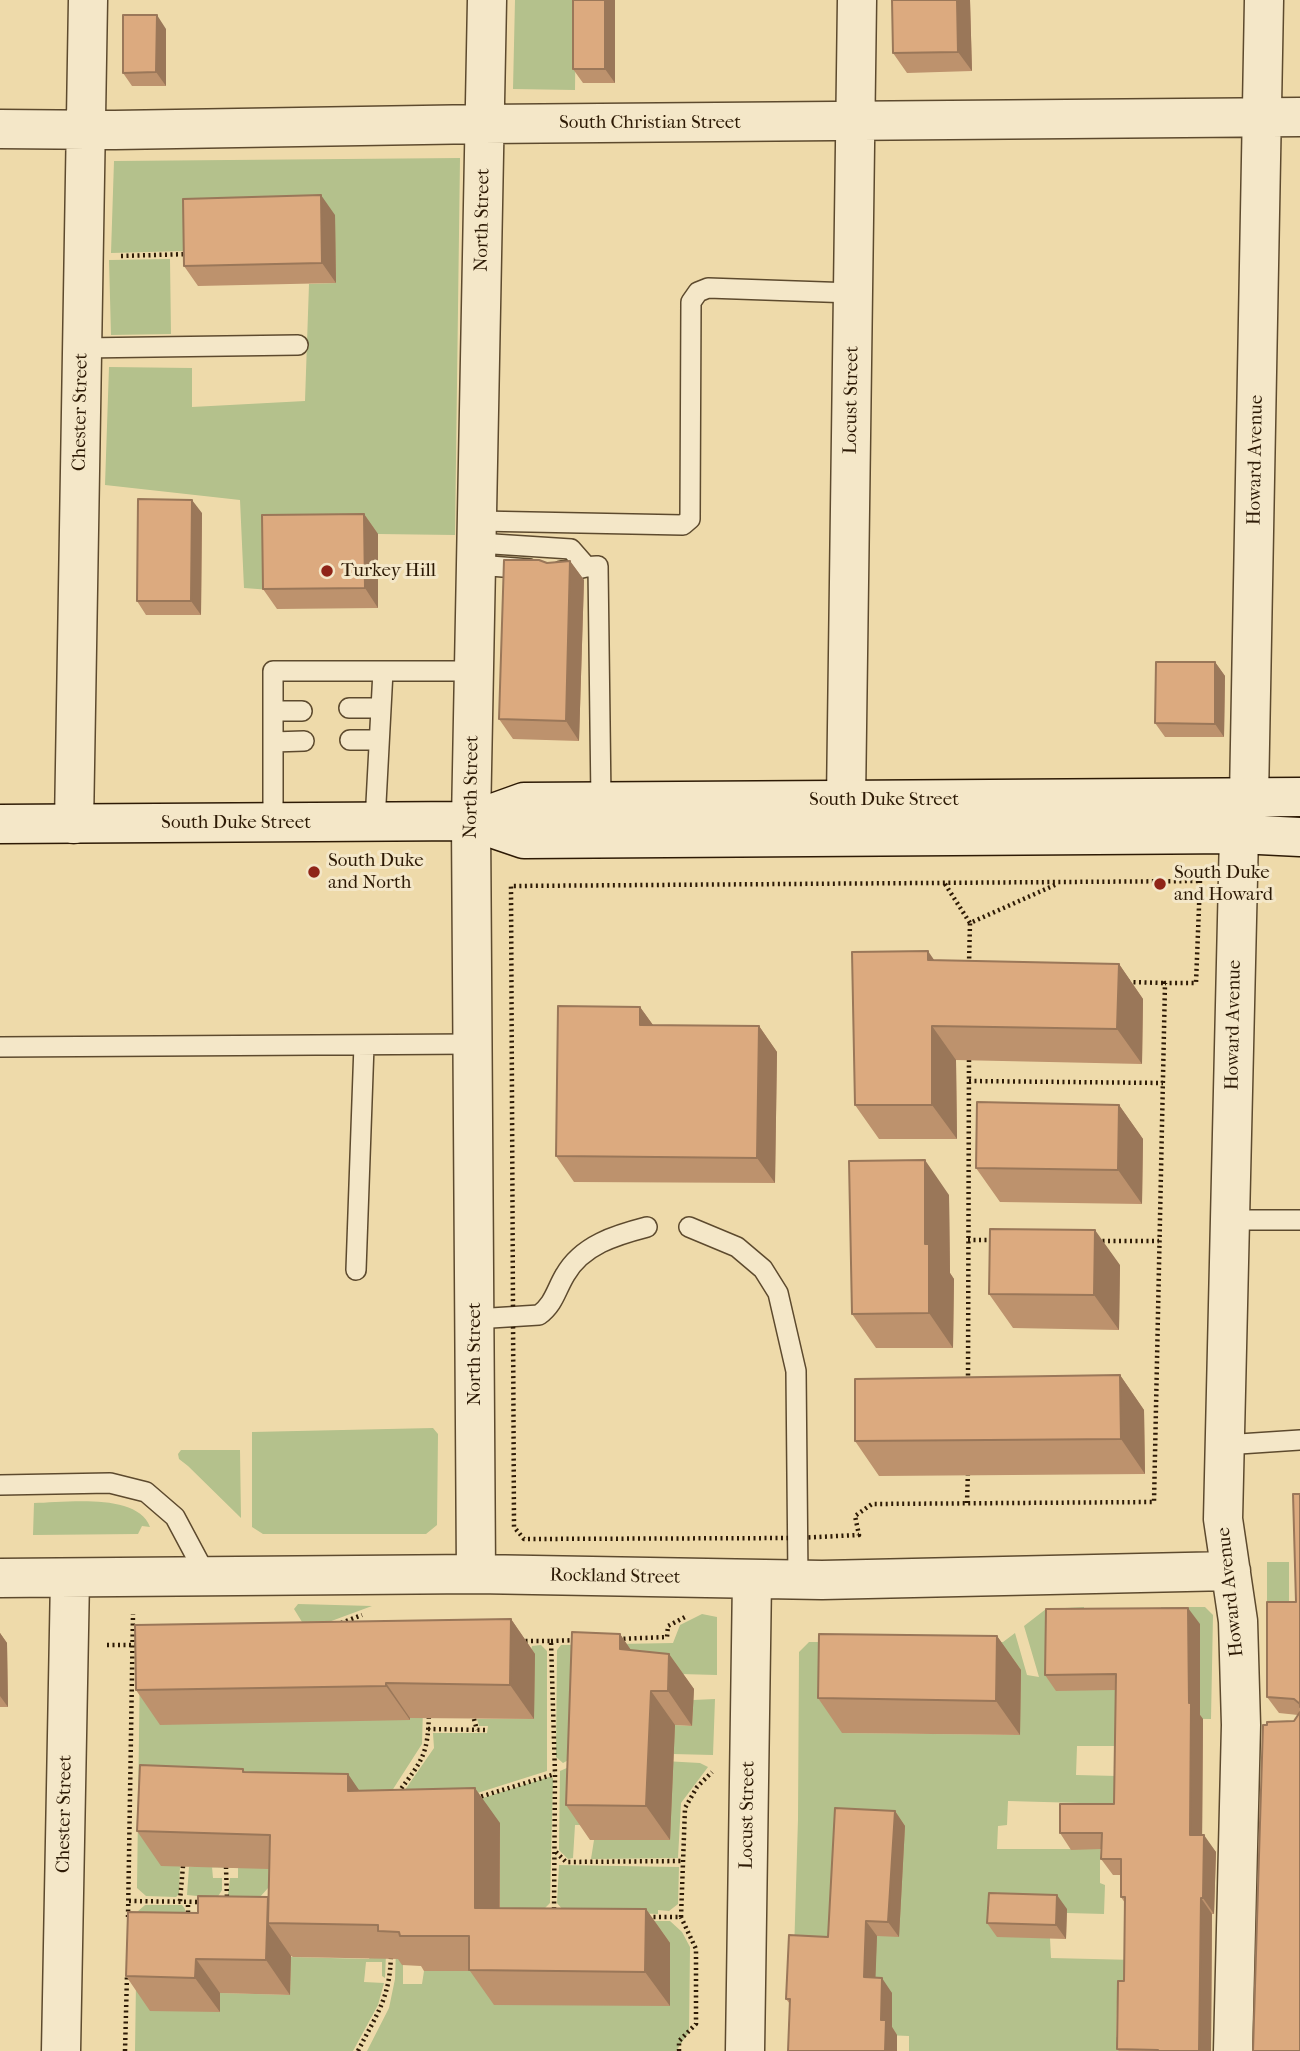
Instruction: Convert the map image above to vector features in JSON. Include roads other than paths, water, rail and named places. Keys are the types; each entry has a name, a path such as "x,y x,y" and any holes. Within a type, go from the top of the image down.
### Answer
{"street":[{"name":"Chester Street","path":"74,824 88,0"},
{"name":"North Street","path":"476,1574 471,821 487,0"},
{"name":"Locust Street","path":"846,800 858,0"},
{"name":"Howard Avenue","path":"1233,2051 1253,1725 1223,1519 1224,1445 1238,834 1250,797 1264,0"},
{"name":"South Christian Street","path":"0,129 1300,117"},
{"name":"South Duke Street","path":"0,824 471,821 524,802 1300,797"},
{"name":"South Duke Street","path":"471,821 524,839 1238,834 1300,837"},
{"name":"Rockland Street","path":"0,1578 476,1574 798,1580 1231,1571"},
{"name":"Chester Street","path":"61,2051 70,1578"},
{"name":"Locust Street","path":"745,2051 752,1579"}],"lane":[{"path":"478,543 683,525 690,519 691,302 698,292 708,288 853,293"},
{"path":"82,348 298,345"},
{"path":"478,543 571,549 592,565"},
{"path":"478,543 534,569"},
{"path":"561,571 569,572 592,565"},
{"path":"592,565 601,802"},
{"path":"273,822 273,671 474,671"},
{"path":"375,822 383,671"},
{"path":"349,708 381,708"},
{"path":"273,711 302,711"},
{"path":"350,740 378,740"},
{"path":"273,742 304,741"},
{"path":"0,1047 473,1044"},
{"path":"356,1270 364,1045"},
{"path":"1229,1220 1300,1220"},
{"path":"475,1319 539,1315 558,1293 571,1264 595,1245 621,1233 647,1227"},
{"path":"689,1227 737,1247 763,1269 778,1293 796,1371 798,1580"},
{"path":"1224,1445 1300,1440"},
{"path":"0,1485 110,1483 146,1492 174,1517 207,1577"}],"place":[{"name":"Turkey Hill","path":"327,571"},
{"name":"South Duke and North","path":"314,872"},
{"name":"South Duke and Howard","path":"1160,884"}]}
